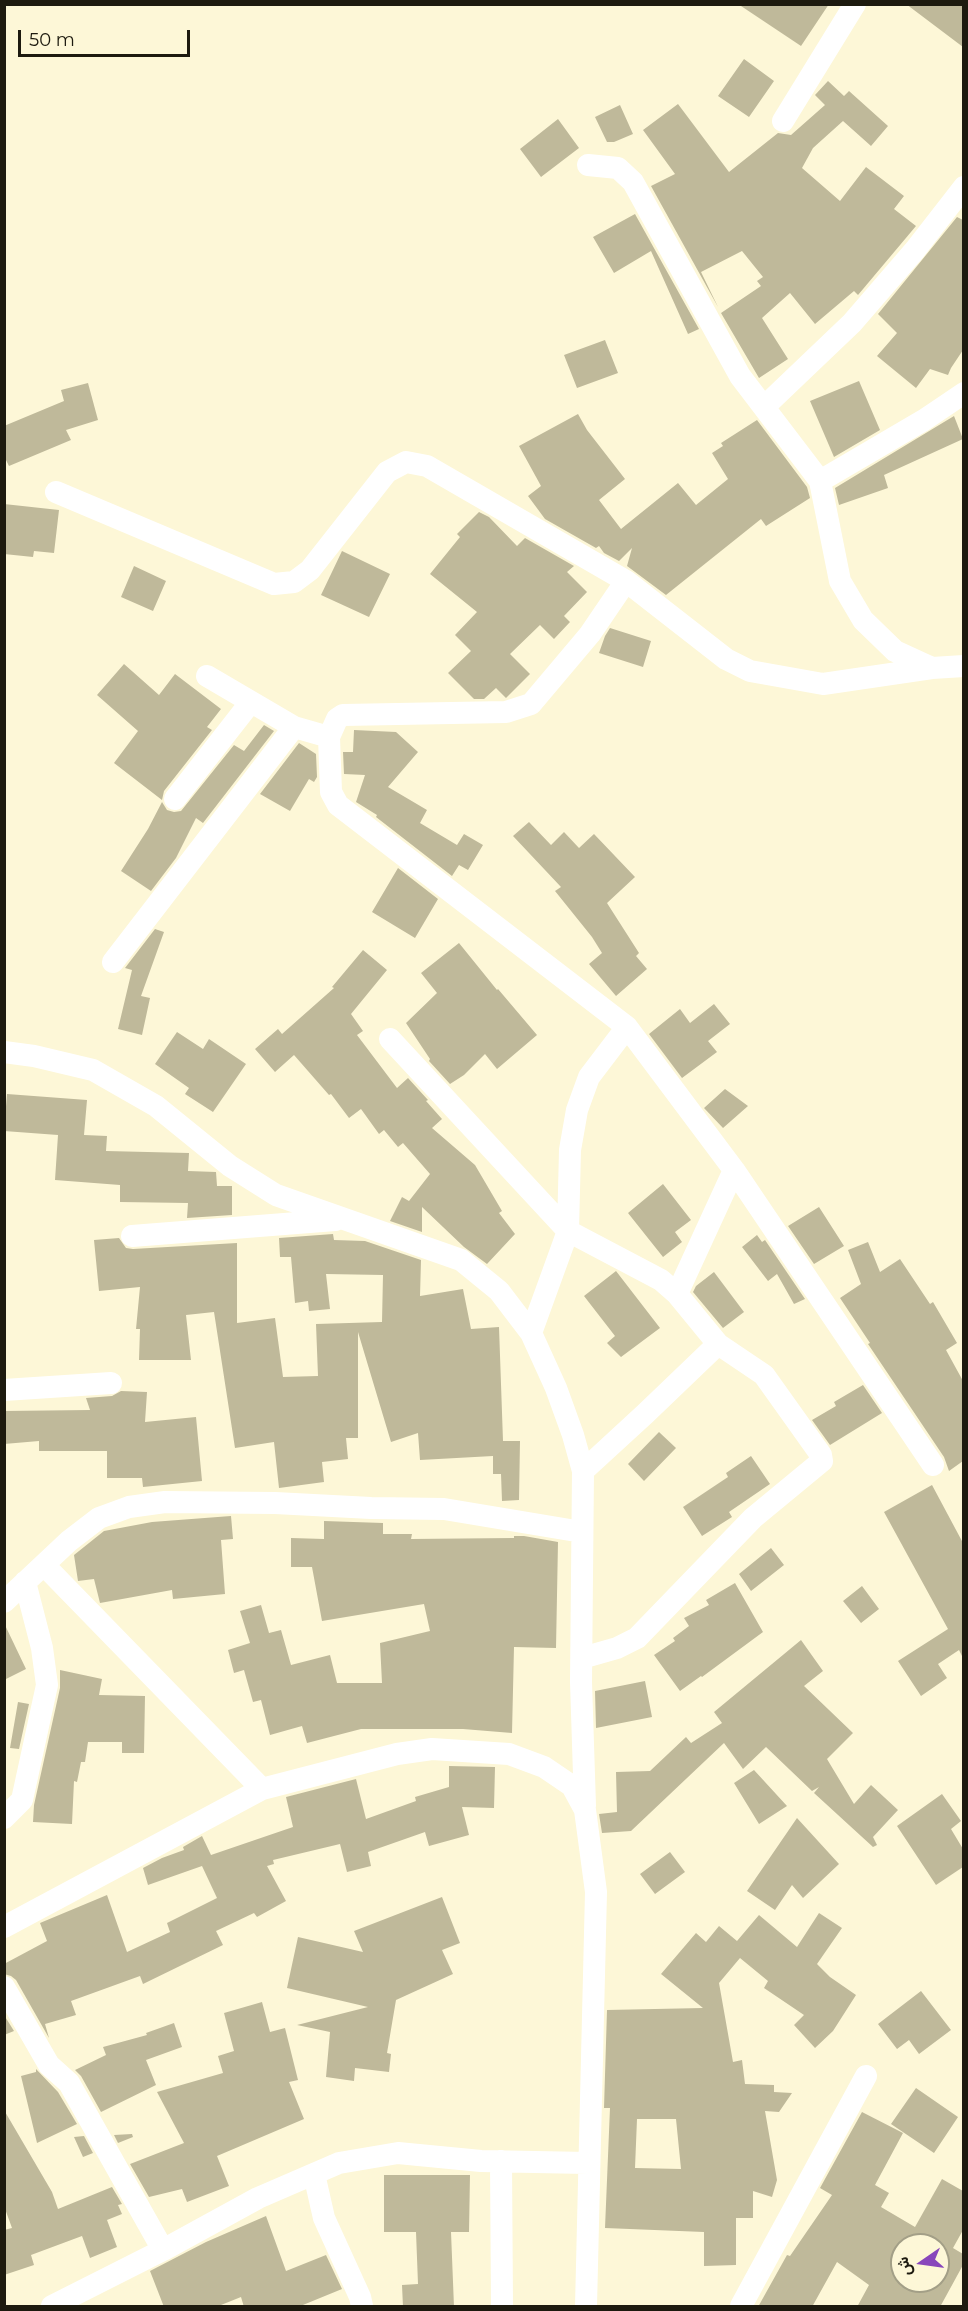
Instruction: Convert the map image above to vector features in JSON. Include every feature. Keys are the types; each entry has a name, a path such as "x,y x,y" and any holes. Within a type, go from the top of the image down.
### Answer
{"street":[{"path":"783,121 855,4"},
{"path":"588,165 618,168 633,182 740,376 820,481 840,581 863,620 896,651 932,668"},
{"path":"764,407 852,323 915,250 963,187"},
{"path":"820,481 924,420 963,393"},
{"path":"56,492 273,584 294,582 310,570 387,472 406,462 426,465 626,581 726,659 750,671 823,684 932,668 963,666"},
{"path":"626,581 590,634 531,704 506,712 343,715 337,719 329,737 331,792 338,805 627,1028 734,1170 933,1465"},
{"path":"207,676 249,703 294,727 329,737"},
{"path":"175,799 249,703"},
{"path":"113,962 294,727"},
{"path":"531,1333 568,1231 570,1150 577,1110 589,1077 627,1028"},
{"path":"390,1039 568,1231 661,1280 677,1294 718,1344 764,1375 821,1455 822,1461 753,1518 638,1638 617,1648 582,1658"},
{"path":"4,1052 34,1056 93,1070 156,1106 230,1166 276,1196 461,1260 499,1291 531,1333 559,1397 583,1471 582,1658 585,1810 596,1892 586,2307"},
{"path":"677,1294 734,1170"},
{"path":"132,1236 343,1220"},
{"path":"583,1471 718,1344"},
{"path":"4,1390 111,1383"},
{"path":"4,1602 69,1541 99,1518 129,1507 165,1502 444,1509 582,1532"},
{"path":"44,1565 262,1789"},
{"path":"4,1818 22,1800 47,1685 42,1648 25,1582"},
{"path":"4,1927 262,1789 398,1754 432,1749 509,1754 544,1767 572,1786 585,1810"},
{"path":"4,1988 49,2065 69,2083 163,2250"},
{"path":"741,2307 866,2076"},
{"path":"52,2307 258,2198 339,2163 398,2152 501,2161 588,2163"},
{"path":"501,2161 502,2307"},
{"path":"314,2174 324,2218 360,2297 362,2307"}],"building":[{"path":"738,4 829,4 801,46"},
{"path":"906,4 963,4 963,47"},
{"path":"744,59 774,81 749,117 718,96"},
{"path":"828,81 844,96 849,91 888,126 871,146 843,121 813,148 802,168 840,201 866,167 904,196 894,209 916,226 858,295 854,291 815,324 790,293 762,318 788,359 759,378 721,313 761,286 757,281 763,277 742,251 701,272 718,307 651,186 675,174 643,130 678,104 729,172 778,133 791,135 825,105 815,95"},
{"path":"620,105 633,134 614,142 607,142 595,117"},
{"path":"558,119 579,148 541,177 520,149"},
{"path":"635,214 699,329 688,334 651,251 614,273 593,237"},
{"path":"957,217 963,220 963,350 948,375 930,369 916,388 877,356 897,333 878,314"},
{"path":"605,340 618,373 577,388 564,355"},
{"path":"859,381 880,430 834,457 810,401"},
{"path":"88,383 98,420 66,430 71,440 9,466 4,456 4,426 64,401 61,390"},
{"path":"578,414 587,430 625,479 599,500 621,529 678,483 696,505 728,479 712,453 723,446 721,443 757,420 807,487 810,498 766,526 761,519 666,595 627,566 632,548 619,561 604,553 599,546 596,548 545,519 528,496 541,486 519,446"},
{"path":"954,416 963,439 884,475 888,488 839,505 835,488"},
{"path":"4,504 59,510 54,553 34,551 33,557 4,554"},
{"path":"479,512 489,517 517,546 525,538 574,566 567,572 587,592 564,616 570,622 554,639 540,625 510,654 530,674 506,698 496,688 484,699 474,699 448,673 471,651 455,635 477,612 430,574 460,537 457,534"},
{"path":"342,551 390,574 369,617 321,595"},
{"path":"134,566 166,581 153,611 121,597"},
{"path":"610,628 651,641 643,667 599,653"},
{"path":"124,664 159,695 175,674 221,709 207,727 212,730 164,791 162,800 114,763 138,731 97,695"},
{"path":"264,725 274,731 203,823 196,818 176,858 151,891 121,871 162,802 167,810 181,811 234,745 244,751"},
{"path":"354,730 396,732 418,752 388,787 427,810 420,823 457,845 464,834 483,845 468,870 459,865 452,876 376,817 377,815 356,802 365,775 344,774 343,752 353,752"},
{"path":"299,743 316,754 317,777 314,782 309,779 290,811 260,794"},
{"path":"529,822 551,845 564,832 579,848 594,834 635,877 607,903 639,953 636,956 647,969 616,996 589,964 602,953 555,891 561,887 513,836"},
{"path":"398,868 438,899 415,938 372,912"},
{"path":"155,929 164,932 141,996 150,998 142,1035 118,1029 132,970 125,968"},
{"path":"459,943 537,1035 497,1069 485,1054 464,1075 450,1084 429,1061 430,1059 406,1023 437,993 421,973"},
{"path":"363,950 387,970 351,1014 363,1031 357,1035 397,1088 408,1078 428,1100 426,1101 442,1119 432,1128 475,1165 502,1211 499,1213 515,1234 487,1264 464,1247 422,1207 422,1232 390,1221 402,1197 409,1201 430,1174 403,1143 398,1147 384,1130 379,1134 361,1109 349,1118 331,1094 329,1095 294,1055 275,1072 255,1049 278,1029 282,1034 334,988 332,987"},
{"path":"714,1004 730,1024 708,1041 717,1052 682,1078 649,1034 680,1009 690,1023"},
{"path":"177,1032 203,1049 209,1039 246,1064 213,1112 185,1094 189,1088 155,1064"},
{"path":"725,1089 748,1106 723,1128 704,1108"},
{"path":"7,1094 87,1100 84,1135 107,1136 106,1151 189,1153 188,1171 216,1172 217,1186 232,1186 232,1215 187,1218 188,1203 120,1202 120,1185 55,1180 58,1135 4,1131"},
{"path":"663,1184 691,1220 675,1232 682,1242 663,1257 628,1213"},
{"path":"819,1207 844,1246 814,1264 788,1226"},
{"path":"333,1234 334,1240 365,1241 421,1260 420,1296 463,1289 471,1329 499,1327 503,1441 520,1441 519,1500 502,1501 501,1474 493,1474 493,1456 420,1460 418,1433 391,1442 358,1332 358,1438 346,1438 348,1459 322,1462 324,1482 279,1488 274,1442 235,1448 214,1312 186,1315 191,1360 139,1360 140,1329 136,1329 140,1287 99,1291 94,1240 119,1238 126,1248 133,1249 237,1243 237,1323 275,1318 283,1377 318,1376 316,1324 382,1322 383,1275 326,1274 330,1309 309,1311 308,1301 295,1303 291,1257 280,1257 279,1238"},
{"path":"757,1235 762,1242 765,1240 805,1299 794,1304 777,1274 768,1281 742,1247"},
{"path":"868,1242 880,1272 900,1259 930,1304 933,1302 957,1343 946,1350 963,1381 963,1461 949,1471 944,1457 840,1298 861,1284 848,1250"},
{"path":"616,1271 660,1328 621,1357 607,1343 615,1336 584,1296"},
{"path":"714,1272 744,1312 723,1328 693,1292 696,1286"},
{"path":"863,1385 882,1413 830,1445 812,1420 836,1406 834,1402"},
{"path":"121,1391 147,1392 145,1422 196,1417 202,1481 143,1487 142,1478 107,1478 107,1451 39,1451 39,1441 4,1444 4,1411 90,1410 86,1398 112,1396"},
{"path":"659,1432 676,1448 644,1481 628,1464"},
{"path":"751,1456 770,1484 729,1512 732,1517 702,1536 683,1507 728,1477 726,1473"},
{"path":"932,1485 963,1543 963,1658 959,1650 938,1664 947,1678 921,1696 898,1661 948,1629 884,1512"},
{"path":"231,1516 233,1539 221,1540 225,1594 173,1599 172,1590 100,1603 94,1579 78,1581 74,1555 104,1531 152,1522"},
{"path":"324,1521 383,1523 383,1534 412,1534 411,1539 524,1536 558,1542 556,1648 514,1647 512,1733 463,1729 361,1729 307,1743 302,1726 270,1735 261,1700 253,1702 244,1670 234,1673 228,1650 250,1643 240,1611 261,1605 269,1633 281,1630 291,1665 330,1655 337,1683 382,1683 380,1643 430,1631 424,1604 322,1621 312,1567 291,1567 291,1538 324,1539"},
{"path":"771,1548 784,1565 751,1591 739,1574"},
{"path":"735,1583 763,1632 680,1691 654,1655 675,1641 673,1638 689,1626 684,1618 709,1605 706,1600"},
{"path":"862,1586 879,1609 861,1623 843,1601"},
{"path":"4,1623 26,1669 4,1680"},
{"path":"801,1640 823,1671 804,1686 853,1733 827,1759 854,1804 871,1785 898,1810 873,1837 877,1845 873,1847 814,1793 819,1787 812,1791 766,1747 743,1769 724,1743 631,1831 602,1833 599,1814 617,1812 616,1772 650,1771 686,1737 691,1743 722,1723 714,1712"},
{"path":"60,1670 102,1679 99,1695 145,1696 144,1753 122,1753 122,1742 88,1742 85,1762 81,1762 77,1782 74,1781 72,1824 33,1822 34,1805 60,1688"},
{"path":"645,1681 652,1717 596,1728 595,1691"},
{"path":"18,1702 29,1704 19,1749 10,1748"},
{"path":"449,1766 495,1767 494,1808 462,1807 469,1835 429,1846 425,1832 368,1852 371,1866 347,1872 340,1844 273,1860 274,1864 267,1866 286,1901 257,1917 254,1913 216,1931 223,1945 143,1984 140,1976 71,2001 76,2015 45,2024 49,2038 16,1980 4,1974 4,1964 47,1941 40,1923 107,1895 127,1952 170,1932 167,1923 217,1898 202,1866 148,1885 143,1868 184,1850 183,1847 202,1836 211,1855 293,1827 286,1797 356,1779 366,1819 416,1801 415,1797 449,1787"},
{"path":"754,1770 787,1806 759,1824 734,1783"},
{"path":"942,1794 961,1821 951,1829 963,1849 963,1867 936,1885 897,1826"},
{"path":"797,1818 839,1864 803,1898 792,1885 775,1910 747,1891"},
{"path":"670,1852 685,1872 655,1894 640,1874"},
{"path":"442,1897 460,1943 442,1950 453,1974 396,2000 387,2053 391,2054 389,2072 355,2068 354,2081 326,2077 330,2032 297,2025 368,2007 287,1988 298,1937 363,1952 354,1931"},
{"path":"819,1913 842,1928 817,1964 830,1977 856,1995 833,2031 815,2048 794,2025 804,2015 764,1988 768,1981 740,1958 719,1983 733,2062 742,2060 745,2084 774,2085 774,2092 792,2093 779,2112 765,2111 777,2180 772,2197 753,2191 753,2218 736,2218 736,2265 704,2266 704,2232 605,2228 610,2108 604,2108 607,2010 703,2008 661,1974 696,1933 706,1942 719,1926 737,1941 759,1915 797,1947","holes":["637,2119 676,2119 681,2169 635,2168"]},
{"path":"921,1991 951,2030 919,2054 909,2040 897,2049 878,2024"},
{"path":"262,2002 270,2032 285,2028 298,2080 289,2082 304,2119 217,2156 229,2186 187,2202 182,2189 149,2197 130,2164 184,2143 157,2092 223,2073 218,2056 234,2051 224,2013"},
{"path":"4,2015 14,2031 4,2035"},
{"path":"174,2023 182,2047 146,2060 156,2085 101,2112 81,2076 75,2070 106,2055 103,2047 147,2035 146,2033"},
{"path":"36,2069 58,2092 77,2124 37,2143 21,2076 36,2072"},
{"path":"916,2088 958,2117 934,2153 891,2124"},
{"path":"4,2110 52,2192 58,2209 112,2187 122,2204 118,2205 122,2214 107,2220 117,2247 90,2258 82,2236 31,2255 34,2265 4,2275 4,2230 12,2228 4,2206"},
{"path":"862,2112 903,2133 875,2185 889,2193 881,2207 915,2227 942,2179 963,2191 963,2230 953,2248 963,2254 963,2265 950,2289 950,2233 890,2233 890,2293 948,2293 940,2307 857,2307 869,2285 837,2262 812,2307 758,2307 787,2255 790,2256 832,2195 820,2188"},
{"path":"132,2134 133,2137 118,2143 114,2135"},
{"path":"84,2136 93,2153 83,2157 74,2137"},
{"path":"384,2175 470,2175 469,2232 451,2232 454,2307 403,2307 402,2285 418,2284 416,2232 384,2232"},
{"path":"266,2216 286,2271 326,2255 342,2289 298,2307 244,2307 241,2297 216,2307 164,2307 150,2271 206,2242"}]}
